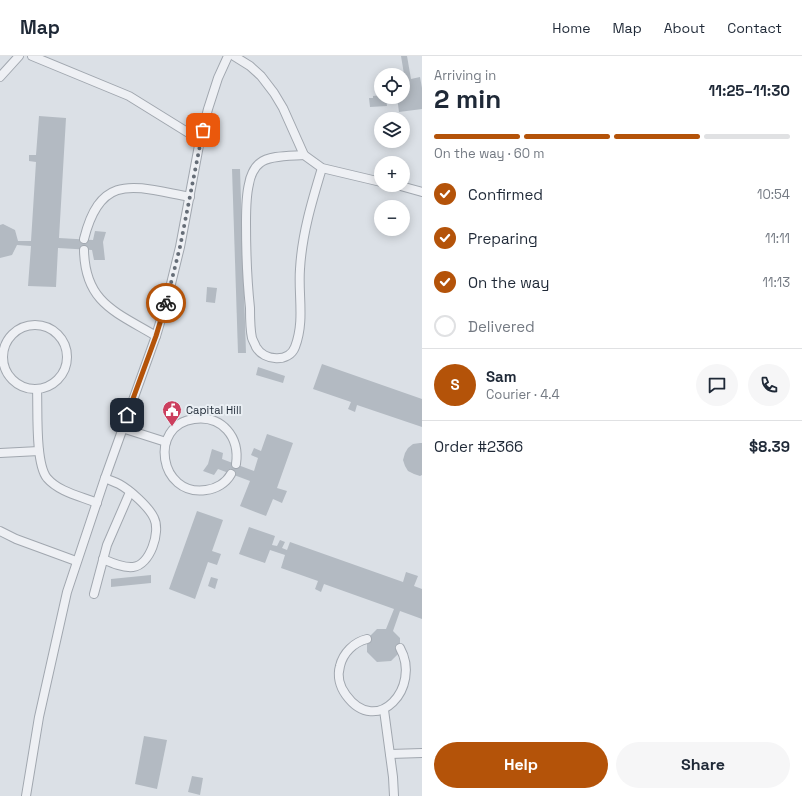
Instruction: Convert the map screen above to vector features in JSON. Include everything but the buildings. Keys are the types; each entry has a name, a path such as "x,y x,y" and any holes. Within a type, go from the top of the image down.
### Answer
{"lane":[{"path":"0,77 19,56"},
{"path":"32,56 129,96 200,140"},
{"path":"26,796 39,717 67,592 76,561 122,428 156,336 180,247 200,140 218,78 228,56"},
{"path":"234,56 250,66 261,76 274,93 283,108 304,156 322,168 374,180"},
{"path":"304,156 274,157 260,162 253,171 248,185 246,237 252,338 257,349 266,356 280,359 289,356 295,348 300,329 301,317 300,270 302,253 310,206 322,168"},
{"path":"84,239 91,217 98,205 106,195 116,190 141,188 190,197"},
{"path":"410,189 422,192"},
{"path":"84,250 86,274 92,289 100,300 111,309 156,336"},
{"path":"33,325 50,329 56,334 66,347 67,355 65,368 59,378 49,386 37,389 21,386 14,381 8,375 4,367 3,359 6,343 11,336 17,331 33,325"},
{"path":"37,389 39,451 42,467 47,477 68,492 97,502"},
{"path":"231,474 221,484 211,489 200,491 188,489 178,484 170,475 165,465 164,454 166,442 171,432 180,424 190,419 201,418 213,420 223,425 231,434 236,444 236,464"},
{"path":"122,428 166,442"},
{"path":"0,453 39,451"},
{"path":"103,559 117,565 135,567 143,562 150,553 156,539 157,529 155,519 149,510 119,484 105,478"},
{"path":"94,594 107,545 130,492"},
{"path":"0,531 16,539 76,561"},
{"path":"367,639 348,650 343,658 339,676 340,685 344,694 350,701 357,706 370,711 384,710 392,707 400,702 410,687 412,669 409,660 400,648"},
{"path":"384,710 394,796"},
{"path":"390,754 422,753"}],"way so far":[{"path":"166,303 180,247 203,130"}],"place":[{"name":"Capital Hill","path":"172,427"}],"route":[{"path":"127,415 156,336 166,303"}]}
